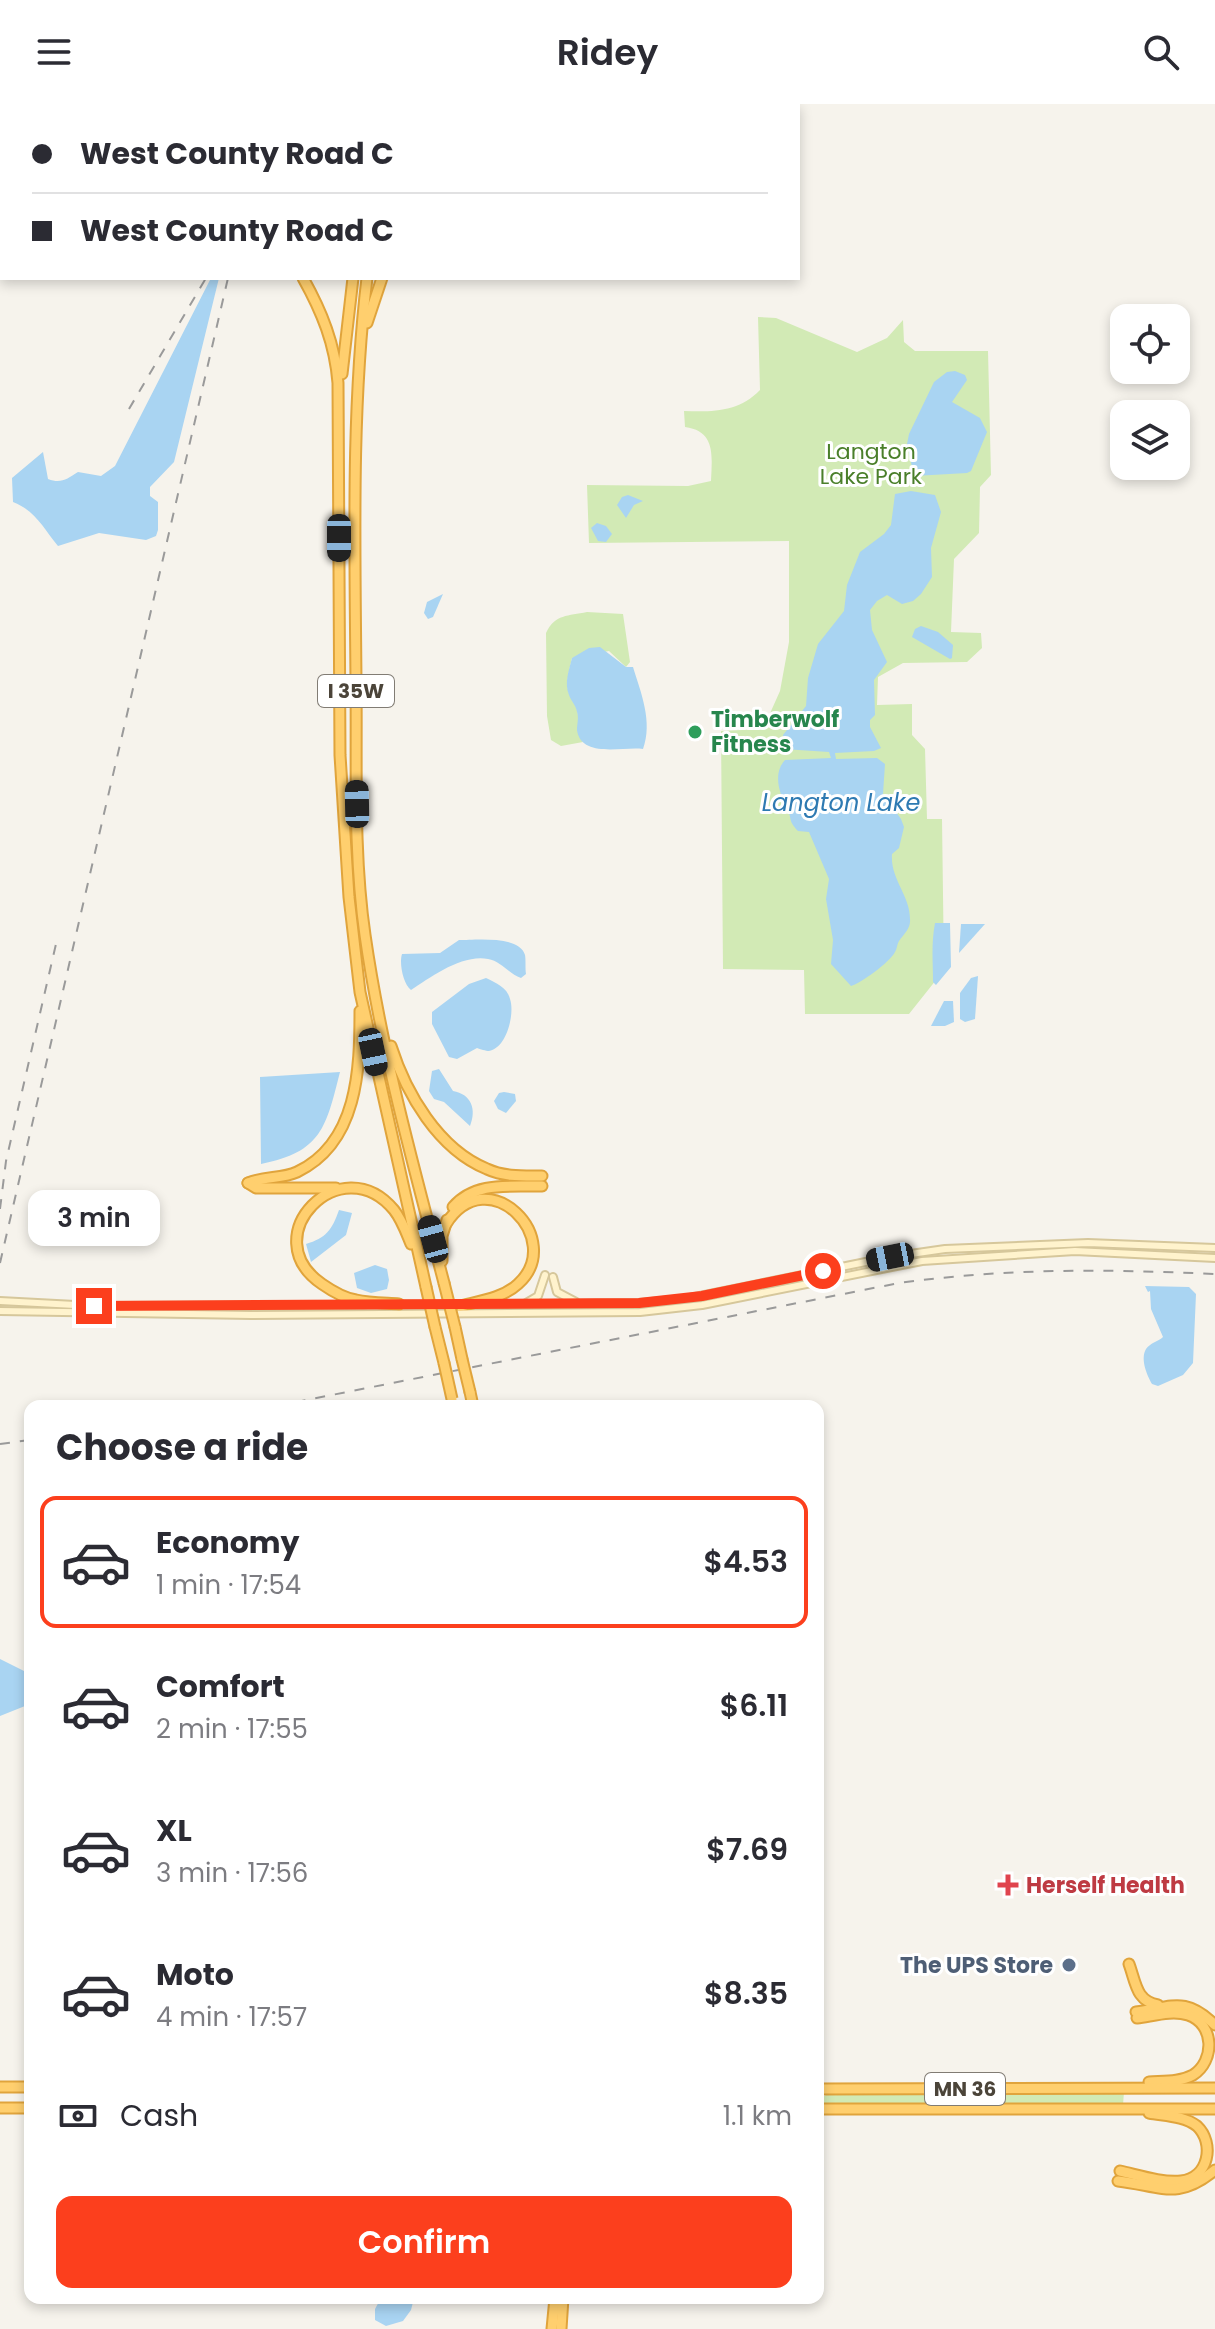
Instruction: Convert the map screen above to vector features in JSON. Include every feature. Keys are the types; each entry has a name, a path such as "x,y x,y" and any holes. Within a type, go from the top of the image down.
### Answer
{"highway":[{"path":"304,280 330,336 337,367 339,401"},
{"name":"I 35W","path":"353,280 339,401 341,791 349,897 360,992 453,1400"},
{"name":"I 35W","path":"367,280 356,402 354,472 358,825 364,930 399,1109 472,1400"},
{"path":"356,402 367,326 381,280"},
{"path":"372,979 397,1063 411,1094 428,1120 459,1151 487,1169 542,1181 473,1191 456,1203 442,1236 443,1280"},
{"path":"360,992 359,1068 353,1098 337,1136 317,1159 299,1171 248,1183 256,1188 347,1188 374,1194 393,1209 420,1262"},
{"path":"347,1188 322,1196 302,1217 297,1241 303,1265 312,1277 344,1296 354,1300 399,1304"},
{"path":"446,1224 456,1210 467,1203 497,1201 520,1216 529,1228 533,1243 530,1264 520,1283 501,1295 460,1306"},
{"path":"1129,1964 1140,1997 1161,2006"},
{"path":"1161,2084 1185,2078 1203,2067 1211,2046 1207,2032 1200,2022 1183,2014 1137,2015 1161,2006 1179,2004 1193,2008 1215,2025"},
{"name":"MN 36","path":"824,2088 1075,2088 1161,2084 1215,2088"},
{"path":"0,2087 24,2087"},
{"path":"0,2108 24,2108"},
{"name":"MN 36","path":"824,2109 1139,2109 1160,2112"},
{"path":"1160,2112 1215,2109"},
{"path":"1160,2112 1187,2120 1205,2135 1209,2154 1202,2170 1191,2178 1176,2181 1119,2176 1179,2190 1196,2185 1215,2170"},
{"path":"549,2304 551,2329"},
{"path":"551,2329 554,2304"},
{"path":"561,2329 563,2304"}],"main road":[{"path":"0,1311 639,1303 685,1299 890,1257 945,1249 1075,1243 1215,1248"},
{"path":"0,1301 80,1310 640,1312 702,1305 922,1261 1075,1251 1215,1258"},
{"path":"518,1304 530,1302 538,1296 545,1275"},
{"path":"553,1277 557,1292 579,1304"}],"green space":[{"name":"Langton Lake Park","path":"758,317 776,318 857,352 887,338 903,320 904,342 915,351 988,351 991,475 980,487 979,533 954,559 951,632 981,633 982,648 967,662 903,663 878,677 877,705 912,704 912,735 925,749 927,819 942,819 944,970 909,1014 805,1014 804,970 723,969 721,731 763,729 780,691 789,642 789,541 589,543 587,485 688,486 711,481 710,446 702,434 685,427 684,411 715,411 734,407 760,390"},
{"path":"587,612 623,614 630,662 626,667 609,651 572,658 568,688 577,711 583,742 561,746 551,740 547,716 546,633 558,619"},
{"path":"1124,2092 1123,2105 824,2103 827,2093"}],"water":[{"path":"210,280 219,280 174,462 150,487 150,496 158,502 156,536 146,540 99,533 58,546 33,515 13,502 12,478 43,452 48,479 57,481 78,472 101,476 115,466"},
{"path":"947,372 965,375 967,380 952,402 980,418 987,432 971,471 914,476 907,444 909,434 934,382"},
{"name":"Langton Lake","path":"911,491 935,495 941,512 931,548 932,577 913,601 902,604 887,595 870,610 872,630 887,662 874,680 875,715 870,720 870,727 881,748 835,753 836,759 877,758 885,764 883,794 904,827 899,848 892,854 892,863 907,902 910,922 892,956 851,986 831,964 833,940 826,899 829,879 809,832 798,831 792,824 778,784 779,771 785,760 831,758 829,752 783,749 783,735 806,706 808,678 818,644 844,611 847,585 860,552 891,525 895,494"},
{"path":"628,495 643,501 634,505 626,518 617,505 622,497"},
{"path":"597,523 606,526 612,534 606,542 598,541 591,528"},
{"path":"443,594 433,617 428,619 424,613 427,602"},
{"path":"921,626 938,632 953,645 952,658 912,637 915,629"},
{"path":"600,647 626,667 633,667 646,718 643,749 595,748 580,739 578,716 568,690 568,672 572,658 589,648"},
{"path":"935,923 950,923 951,967 936,985 933,982"},
{"path":"961,924 985,924 959,953"},
{"path":"459,940 496,940 514,944 525,955 526,974 521,978 493,960 478,958 457,963 411,990 402,973 402,954 440,953"},
{"path":"978,976 975,1019 965,1022 960,1019 960,993 971,978"},
{"path":"486,978 504,988 509,995 510,1021 505,1037 501,1044 489,1051 477,1048 457,1059 449,1057 432,1024 432,1012 469,984"},
{"path":"944,1001 953,1001 954,1022 931,1026"},
{"path":"439,1069 453,1091 464,1095 471,1103 473,1114 470,1126 444,1102 434,1099 429,1091 432,1071"},
{"path":"340,1072 330,1108 318,1134 297,1152 261,1164 260,1077"},
{"path":"499,1093 515,1094 516,1101 506,1113 498,1109 494,1101"},
{"path":"339,1210 352,1213 346,1235 311,1262 306,1244 327,1232"},
{"path":"375,1265 387,1269 387,1289 371,1293 357,1288 354,1273"},
{"path":"1145,1286 1189,1287 1196,1294 1193,1363 1183,1375 1158,1386 1150,1380 1144,1353 1163,1337 1151,1309 1150,1291"},
{"path":"0,1659 24,1671 24,1706 0,1716"},
{"path":"378,2304 412,2304 403,2321 386,2326 375,2320"}],"railway":[{"path":"129,409 205,280"},
{"path":"0,1263 228,280"},
{"path":"0,1209 6,1161 56,944"},
{"path":"306,1400 899,1283 1057,1271 1215,1274"},
{"path":"0,1444 24,1441"}],"place":[{"name":"Timberwolf Fitness","path":"695,732"},
{"name":"Herself Health","path":"1008,1885"},
{"name":"The UPS Store","path":"1069,1965"}],"route":[{"path":"94,1306 639,1303 685,1299 823,1271"}]}
